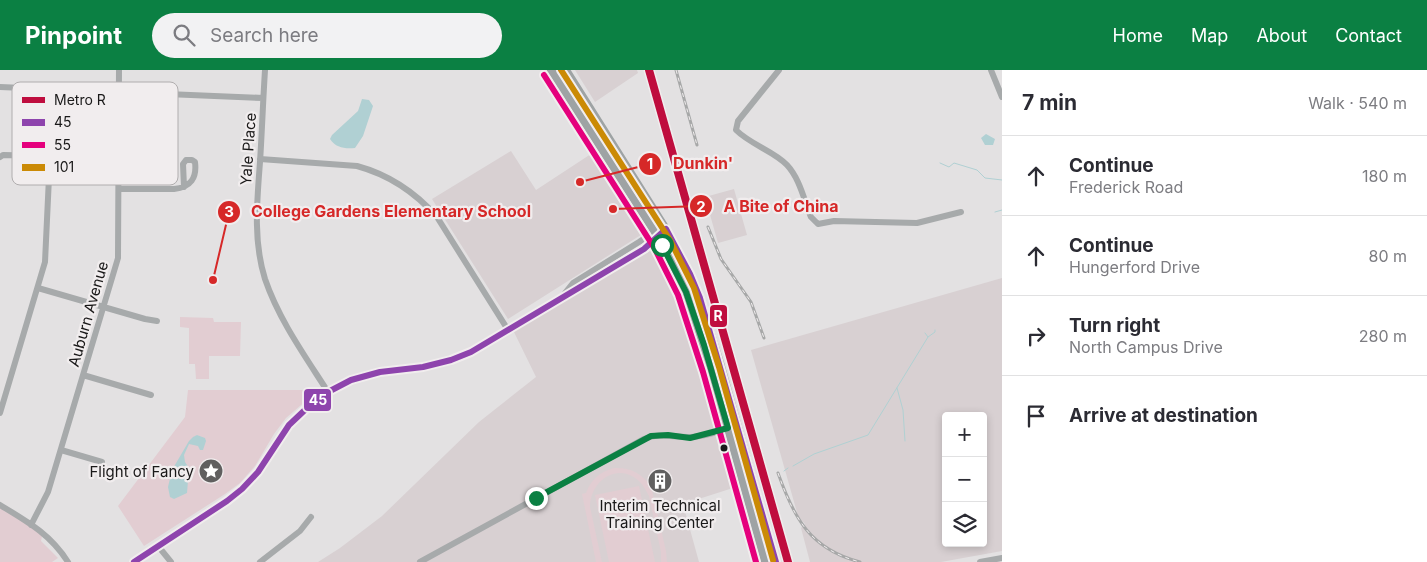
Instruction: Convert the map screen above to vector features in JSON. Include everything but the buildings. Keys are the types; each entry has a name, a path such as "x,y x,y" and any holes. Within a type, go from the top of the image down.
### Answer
{"main road":[{"path":"551,70 657,236 686,292 711,369 766,562"},
{"path":"566,70 666,229 690,274 700,298 721,366 776,562"}],"street":[{"name":"Yale Place","path":"265,70 256,231 259,253 273,300 328,392"},
{"path":"778,70 738,121 736,130 746,140 786,164 799,183 814,222 818,224 834,221 917,223 961,212"},
{"path":"991,70 1002,97"},
{"path":"178,94 263,98"},
{"path":"0,157 3,155 12,155"},
{"path":"260,159 357,166 369,169 406,187 424,202 437,217 508,330"},
{"path":"0,413 45,262 48,185"},
{"name":"Auburn Avenue","path":"32,525 48,492 118,258 119,185"},
{"path":"119,189 174,189 184,187"},
{"path":"134,562 227,501 242,489 258,472 289,425 328,392 352,380 380,372 423,367 451,360 471,352 562,296 574,283 648,236 657,236 666,229"},
{"path":"38,288 157,321"},
{"path":"84,375 151,395"},
{"path":"420,562 644,439 659,435 690,438 737,426"},
{"path":"61,450 102,462"},
{"path":"0,504 43,532 58,547 68,562"},
{"path":"260,562 300,531 311,517"},
{"path":"158,546 171,562"},
{"path":"980,562 1002,558"}],"shaded area":[{"path":"575,70 637,70 638,73 595,102"},
{"path":"511,151 536,190 594,152 645,230 644,233 508,319 432,199"},
{"path":"734,189 747,235 718,243 705,197"},
{"path":"650,251 659,254 675,283 736,487 683,504 699,562 318,562 382,516 479,422 536,377 513,330"},
{"path":"1002,278 1002,551 941,562 810,562 801,528 805,524 798,516 751,350"},
{"path":"180,317 213,318 214,322 241,322 240,356 209,356 209,379 196,379 195,364 189,364 189,328 180,327"},
{"path":"188,390 316,390 315,393 286,418 255,466 240,483 144,546 118,506 185,417"},
{"path":"614,468 635,472 651,486 667,562 661,562 661,552 649,496 640,482 632,476 623,473 607,476 600,482 591,497 590,507 602,562 596,562 582,494 586,493 596,477"},
{"path":"639,486 655,562 609,562 595,495"},
{"path":"0,505 43,532 41,541 58,558 52,562 0,562"}],"water":[{"path":"362,99 369,100 373,106 363,136 355,148 338,146 330,139 332,135 358,111"},
{"path":"986,134 995,139 993,145 985,145 981,138"},
{"path":"197,435 205,438 203,450 200,450 198,446 189,444 184,455 185,462 189,468 187,493 174,499 170,497 168,487 172,470 189,441"}],"waterway":[{"path":"940,163 949,167 954,163 977,170 985,178 1002,180"},
{"path":"995,212 1002,210"},
{"path":"928,337 935,330"},
{"path":"793,466 814,454 868,435 928,337 925,333"},
{"path":"897,388 903,410 905,441"},
{"path":"784,471 788,468"}],"railway":[{"path":"676,70 697,145"},
{"path":"708,227 721,259 751,302 764,338"},
{"path":"778,473 798,518 816,540 828,549 860,562"}],"metro line":[{"name":"R","path":"649,70 788,562"}],"transit line":[{"name":"101","path":"561,70 670,240 694,288 719,367 773,560"},
{"name":"55","path":"544,75 655,249 678,295 703,372 756,562"},
{"name":"45","path":"134,562 227,501 242,489 258,472 289,425 328,392 351,380 380,372 423,367 451,360 471,352 644,249 666,229 690,274 700,298 776,562"}],"place":[{"name":"Dunkin'","path":"580,182"},
{"name":"A Bite of China","path":"613,209"},
{"name":"College Gardens Elementary School","path":"213,280"},
{"name":"Flight of Fancy","path":"211,471"},
{"name":"Interim Technical Training Center","path":"660,481"}],"route":[{"path":"536,498 651,436 668,435 690,438 728,428 704,345 686,292 662,245"}]}
